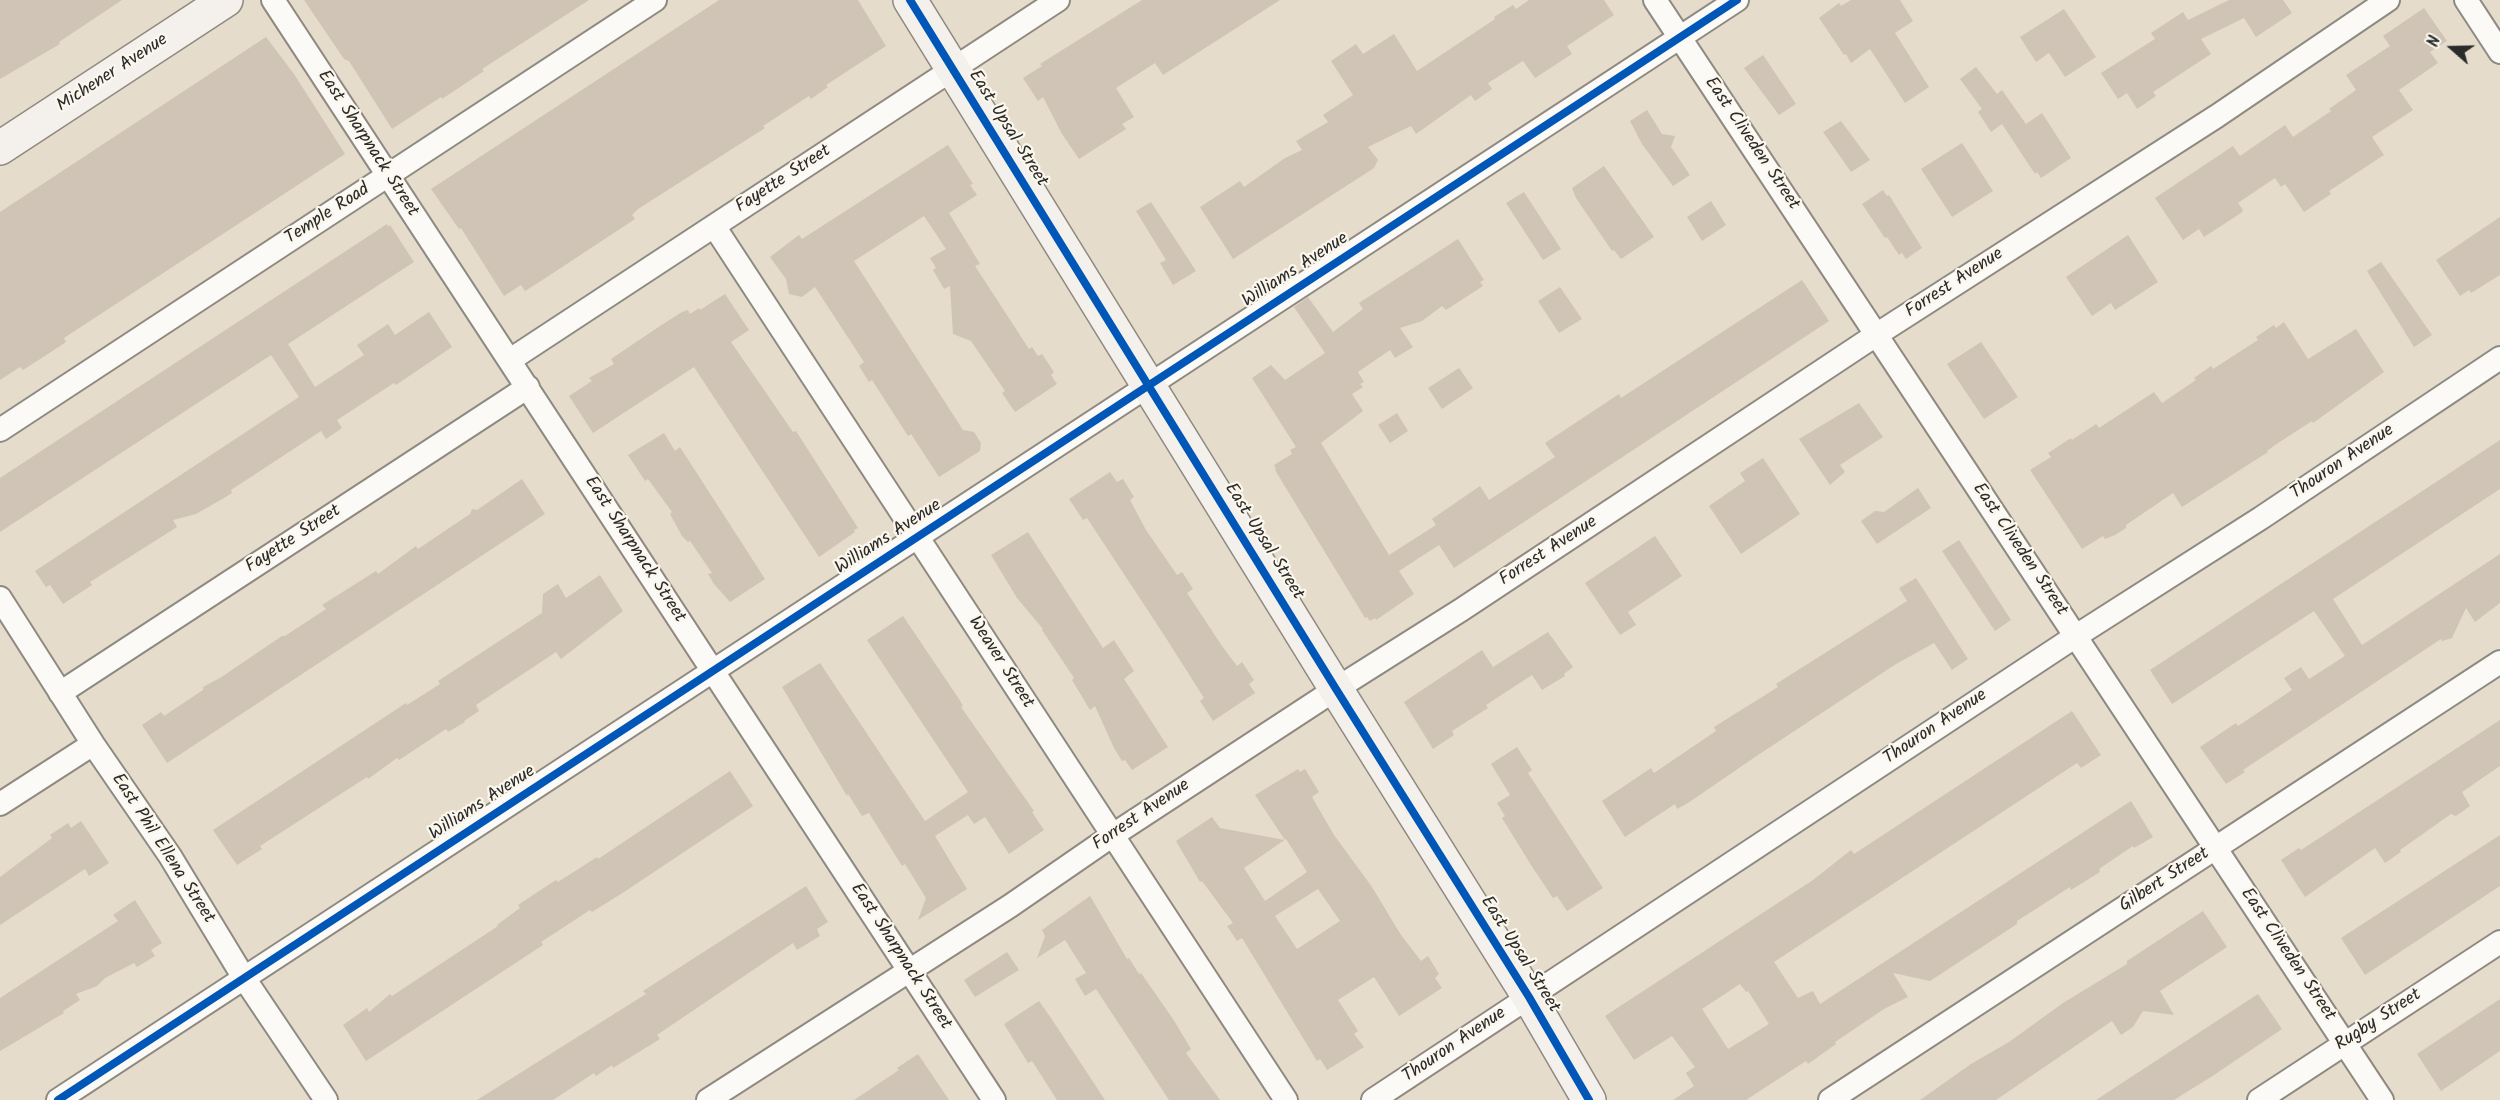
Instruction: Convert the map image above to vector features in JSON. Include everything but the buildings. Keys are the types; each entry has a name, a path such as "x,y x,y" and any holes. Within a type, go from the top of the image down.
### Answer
{"street":[{"name":"Michener Avenue","path":"0,148 226,0"},
{"name":"East Sharpnack Street","path":"273,0 994,1100"},
{"name":"Temple Road","path":"0,430 656,0"},
{"name":"East Upsal Street","path":"910,0 1529,997 1589,1100"},
{"name":"Fayette Street","path":"510,360 1058,0"},
{"name":"East Cliveden Street","path":"1655,0 2382,1100"},
{"name":"Williams Avenue","path":"58,1100 1737,0"},
{"name":"Forrest Avenue","path":"708,1100 1010,906 1113,835 1461,610 1876,335 2207,122 2388,0"},
{"path":"2466,0 2500,52"},
{"name":"Weaver Street","path":"714,226 1286,1100"},
{"name":"Thouron Avenue","path":"1372,1100 2076,636 2261,518 2500,358"},
{"name":"Fayette Street","path":"60,693 528,387"},
{"name":"East Phil Ellena Street","path":"0,598 93,744 170,856 244,978 326,1100"},
{"name":"Gilbert Street","path":"1830,1100 2500,662"},
{"path":"0,804 93,744"},
{"name":"Rugby Street","path":"2259,1100 2500,942"}],"cycle path":[{"path":"910,0 1529,997 1589,1100"},
{"path":"58,1100 1737,0"}]}
